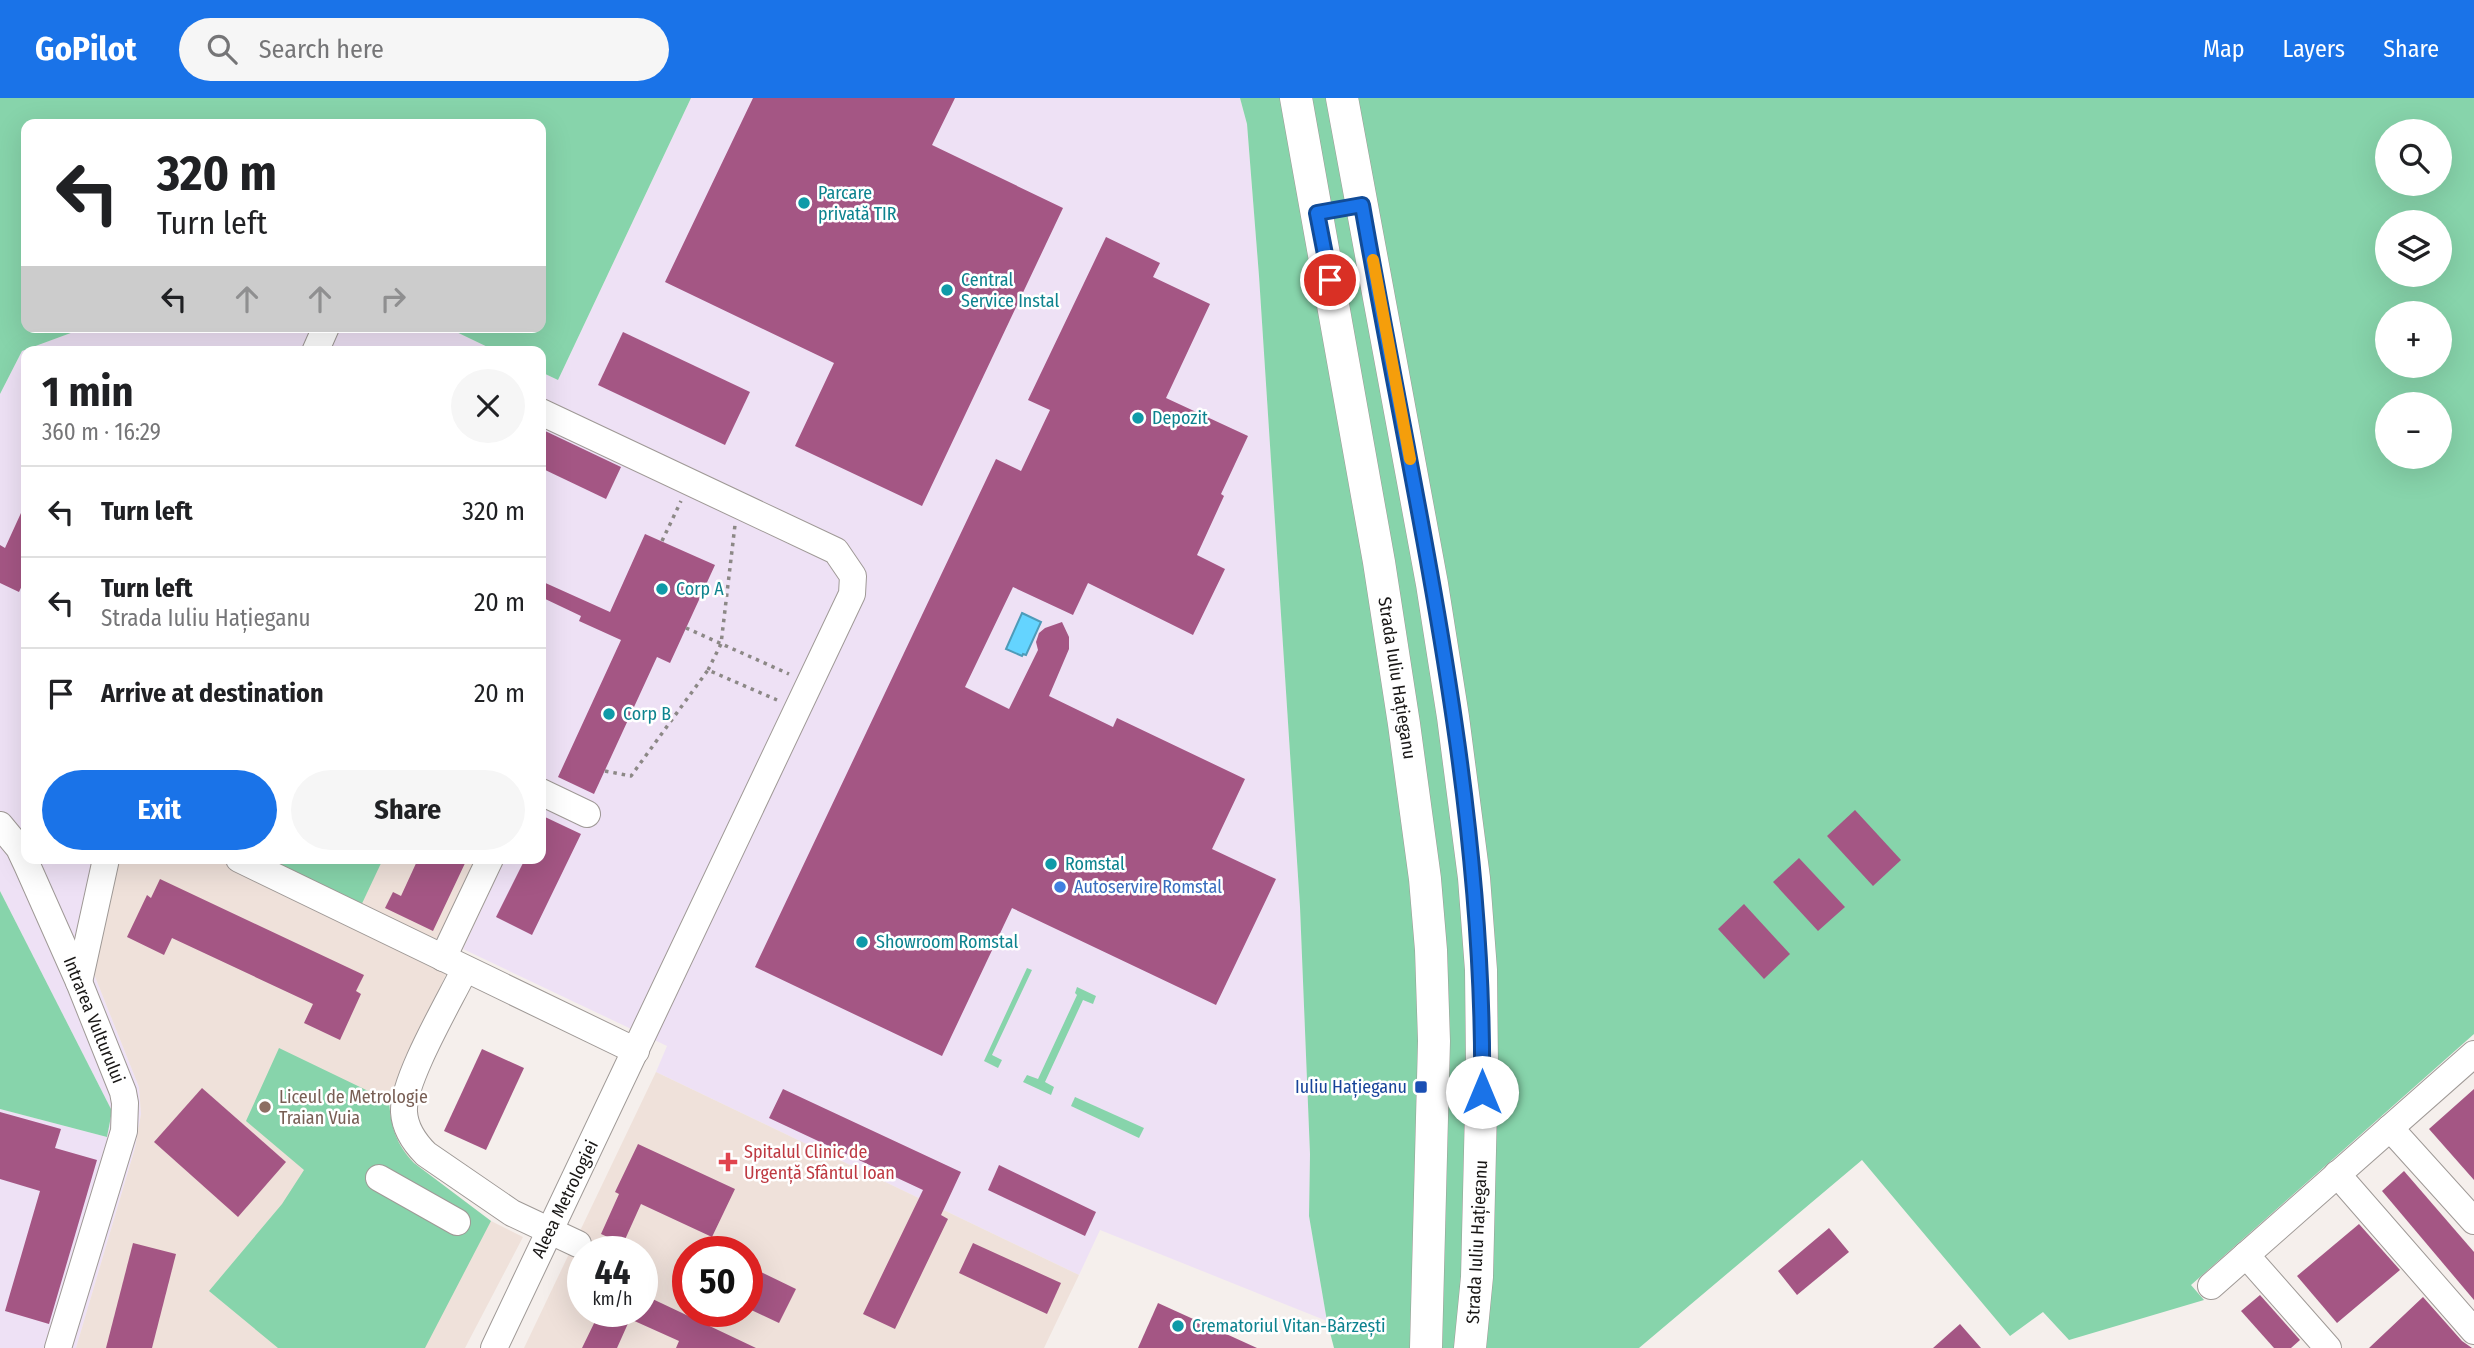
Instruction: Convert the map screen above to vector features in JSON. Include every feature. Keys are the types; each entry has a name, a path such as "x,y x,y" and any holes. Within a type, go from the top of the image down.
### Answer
{"main road":[{"name":"Strada Iuliu Hațieganu","path":"1296,98 1394,652 1425,879 1432,950 1434,1041 1426,1348"},
{"name":"Strada Iuliu Hațieganu","path":"1342,98 1430,571 1474,878 1482,1004 1477,1278 1471,1348"},
{"path":"1317,213 1362,205"},
{"path":"1429,1275 1477,1278"}],"street":[{"name":"Aleea Metrologiei","path":"494,1348 852,594 853,576 836,551 546,414"},
{"path":"546,794 587,814"},
{"name":"Intrarea Vulturului","path":"0,825 21,852"},
{"name":"Intrarea Vulturului","path":"26,864 79,982 123,1092 125,1117 120,1144 58,1348"},
{"path":"79,982 105,864"},
{"path":"249,864 636,1051"},
{"path":"488,864 410,1081 404,1110 407,1128 426,1154 512,1213 567,1239"},
{"path":"2211,1286 2474,1054"},
{"path":"2390,1128 2474,1221"},
{"path":"2337,1174 2474,1331"},
{"path":"379,1178 457,1222"},
{"path":"2246,1255 2328,1348"}],"path":[{"path":"662,541 690,483"},
{"path":"605,771 631,776 708,670 721,644 737,505"},
{"path":"686,628 810,684"},
{"path":"708,670 798,709"}],"shaded area":[{"name":"Romstal","path":"691,98 1240,98 1247,124 1259,276 1300,907 1310,1154 1309,1216 1327,1321 1100,1230 1079,1275 656,1072 667,1046 463,949 503,864 546,864 546,374 558,380"},
{"path":"71,333 458,333 486,346 36,346"},
{"path":"21,353 21,864 117,864 94,974 139,1087 141,1114 135,1148 76,1348 0,1348 0,1109 107,1137 112,1111 0,891 0,394"},
{"name":"Liceul de Metrologie Traian Vuia","path":"117,864 480,864 447,972 389,1101 394,1137 414,1163 491,1221 523,1237 465,1348 76,1348 135,1148 141,1114 139,1087 94,974"},
{"name":"Spitalul Clinic de Urgență Sfântul Ioan","path":"656,1072 1079,1275 1044,1348 524,1348 567,1258 567,1327 658,1327 658,1236 578,1236"}],"green space":[{"path":"0,98 691,98 558,380 546,374 546,346 486,346 458,333 546,333 546,119 21,119 21,333 71,333 36,346 21,346 21,353 0,394"},
{"path":"1240,98 2474,98 2474,1034 2191,1285 2204,1300 2069,1340 2043,1312 2010,1336 1862,1160 1639,1348 1334,1348 1309,1216 1310,1154 1300,907 1247,124"},
{"path":"258,864 381,864 358,912"},
{"path":"0,891 112,1111 107,1137 0,1109"},
{"path":"1027,968 1032,970 992,1055 1002,1060 998,1068 984,1061"},
{"path":"1077,987 1096,996 1093,1004 1083,1000 1045,1082 1054,1087 1051,1095 1023,1082 1027,1075 1038,1079 1077,995"},
{"path":"279,1048 389,1101 396,1135 408,1156 491,1221 425,1348 278,1348 209,1291 282,1204 304,1170 246,1121"},
{"path":"1075,1097 1144,1128 1139,1138 1071,1106"}],"water":[{"path":"1022,613 1041,622 1026,655 1022,656 1006,649"}],"building":[{"path":"753,98 955,98 932,145 1063,208 922,506 795,446 834,363 665,282"},
{"path":"1106,237 1160,263 1153,277 1210,304 1166,398 1248,436 1197,555 1225,569 1193,635 1088,583 1073,615 1013,587 965,687 1009,709 1038,650 1036,642 1039,633 1062,622 1069,637 1069,649 1049,696 1113,727 1117,718 1245,779 1212,849 1276,879 1216,1005 1012,908 942,1056 755,967 996,459 1021,471 1050,410 1028,400"},
{"path":"623,332 750,392 725,445 598,385"},
{"path":"546,431 621,467 606,499 546,470"},
{"path":"21,513 19,592 0,583 0,545 5,548"},
{"path":"645,534 715,565 670,663 657,657 594,794 558,777 621,640 579,621 581,616 546,599 546,583 610,612"},
{"path":"1855,810 1901,860 1873,886 1827,836"},
{"path":"546,817 581,834 532,935 496,917 522,864 546,864"},
{"path":"1799,858 1845,907 1818,931 1773,882"},
{"path":"416,864 465,864 433,931 385,908 393,892 401,896"},
{"path":"160,879 364,975 356,991 361,994 340,1040 304,1023 313,1004 172,938 164,955 127,937 147,895 151,898"},
{"path":"1744,904 1790,954 1764,979 1718,929"},
{"path":"482,1049 524,1068 486,1150 444,1131"},
{"path":"202,1088 286,1162 238,1217 154,1142"},
{"path":"783,1089 961,1172 941,1215 948,1219 895,1329 863,1314 923,1190 769,1118"},
{"path":"2474,1089 2474,1180 2429,1129"},
{"path":"0,1112 61,1129 55,1148 97,1160 49,1324 5,1311 40,1191 0,1179"},
{"path":"638,1144 735,1189 712,1236 641,1204 627,1236 605,1236 601,1234 619,1194 615,1192"},
{"path":"999,1165 1096,1212 1085,1236 988,1190"},
{"path":"2404,1171 2474,1252 2474,1300 2382,1191"},
{"path":"2359,1224 2400,1270 2337,1323 2297,1276"},
{"path":"1829,1228 1849,1252 1797,1295 1778,1271"},
{"path":"133,1243 176,1254 152,1348 106,1348"},
{"path":"973,1243 1061,1283 1047,1314 959,1273"},
{"path":"763,1273 796,1289 779,1323 763,1316"},
{"path":"2260,1295 2300,1340 2291,1348 2274,1348 2241,1311"},
{"path":"2423,1297 2462,1341 2472,1348 2369,1348"},
{"path":"658,1302 672,1308 672,1327 712,1327 756,1348 676,1348 679,1341 648,1327 658,1327"},
{"name":"Crematoriul Vitan-Bârzești","path":"1158,1303 1257,1348 1138,1348"},
{"path":"1960,1324 1981,1348 1933,1348"},
{"path":"592,1327 626,1327 617,1348 582,1348"}],"slow traffic":[{"path":"1373,260 1410,459"}],"place":[{"name":"Parcare privată TIR","path":"804,203"},
{"name":"Central Service Instal","path":"947,290"},
{"name":"Depozit","path":"1138,418"},
{"name":"Corp A","path":"662,589"},
{"name":"Corp B","path":"609,714"},
{"name":"Romstal","path":"1051,864"},
{"name":"Autoservire Romstal","path":"1060,887"},
{"name":"Showroom Romstal","path":"862,942"},
{"name":"Iuliu Hațieganu","path":"1421,1087"},
{"name":"Liceul de Metrologie Traian Vuia","path":"265,1107"},
{"name":"Spitalul Clinic de Urgență Sfântul Ioan","path":"728,1162"},
{"name":"Crematoriul Vitan-Bârzești","path":"1178,1326"}],"route":[{"path":"1330,280 1317,213 1362,205 1427,558 1468,822 1479,928 1482,1092"}]}
